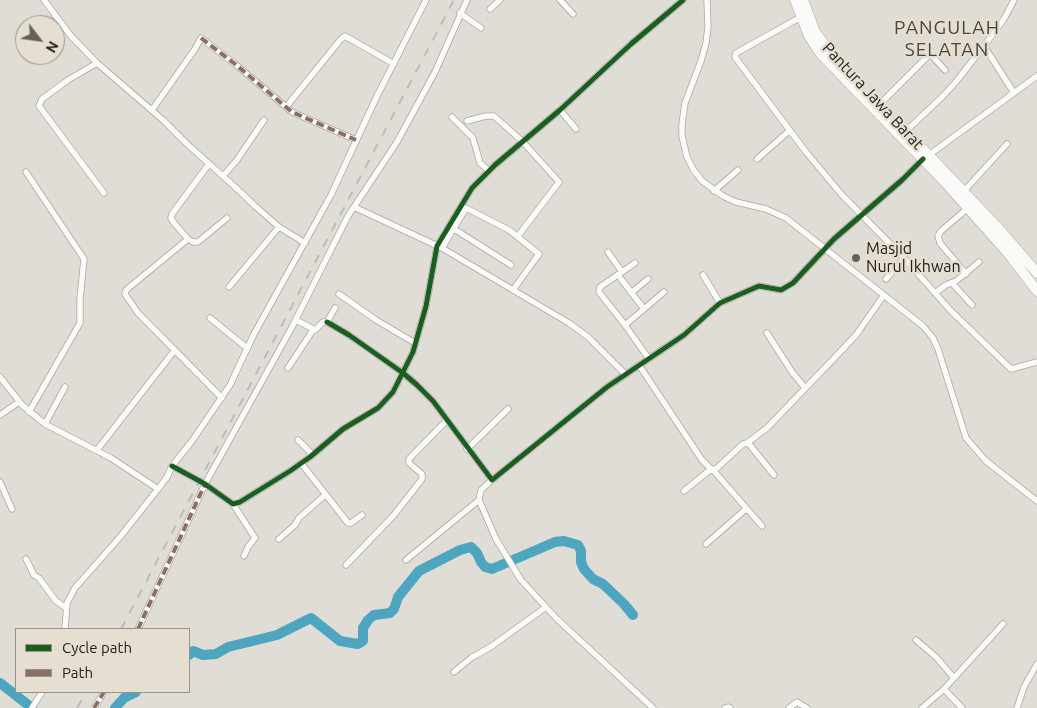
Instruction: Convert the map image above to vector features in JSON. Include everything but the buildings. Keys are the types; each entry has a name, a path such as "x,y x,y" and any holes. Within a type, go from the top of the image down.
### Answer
{"highway":[{"path":"795,0 809,36 821,54 926,157 1008,253 1037,291"},
{"name":"Pantura Jawa Barat","path":"803,0 815,32 840,65 906,131 926,157 964,191 1037,273"}],"street":[{"path":"44,0 71,36 98,63 152,110 254,206 279,227 305,243"},
{"path":"66,628 67,603 75,588 158,489 172,466 192,441 230,385 247,348 330,195 426,0"},
{"path":"138,628 205,484 296,320 334,242 354,207 397,142 441,60 467,0"},
{"path":"490,9 500,0"},
{"path":"560,0 573,14"},
{"path":"233,504 258,492 301,464 343,429 378,408 393,392 416,344 440,247 472,188 631,44 683,0"},
{"path":"706,0 708,27 706,43 685,103 682,136 687,156 693,169 702,181 714,191 736,202 776,213 786,218 924,326 933,338 942,360 953,401 966,438 986,461 1037,501"},
{"path":"906,131 943,96 984,46 1014,0"},
{"path":"460,14 481,28"},
{"path":"801,17 735,54 789,131 842,195 904,258 935,293 1011,369 1037,362"},
{"path":"286,107 343,37 347,36 394,64"},
{"path":"152,110 196,49 201,38 298,116 356,140"},
{"path":"984,46 1014,93"},
{"path":"879,105 928,56 932,56 945,70"},
{"path":"98,63 68,80 42,99 39,106 104,193"},
{"path":"653,708 606,666 521,580 496,539 480,500 481,490 625,374 684,335 720,303 759,286 778,290 786,288 800,277 847,227 863,215 926,157 1037,76"},
{"path":"560,110 576,129"},
{"path":"467,121 494,116 523,142 559,182 518,236"},
{"path":"452,117 473,138 480,163 489,171"},
{"path":"223,176 237,160 264,120"},
{"path":"757,159 789,131"},
{"path":"964,191 1007,144"},
{"path":"210,164 172,214 171,218 188,238 194,242 198,242 227,218"},
{"path":"714,191 738,170"},
{"path":"26,172 84,260 80,293 80,323 29,412"},
{"path":"463,206 518,236 539,254 514,290"},
{"path":"354,207 440,247 578,329 625,374"},
{"path":"966,274 940,242 938,236 941,231 968,208"},
{"path":"229,287 279,227"},
{"path":"451,227 511,265"},
{"path":"188,238 125,292 126,298 174,351 222,398"},
{"path":"608,252 631,292 644,310"},
{"path":"886,279 904,258"},
{"path":"935,293 966,274 980,262"},
{"path":"635,263 600,288 598,292 649,359"},
{"path":"703,275 720,303"},
{"path":"631,292 648,279"},
{"path":"952,283 972,306"},
{"path":"625,325 664,292"},
{"path":"339,294 376,320 416,344"},
{"path":"684,491 766,428 856,335 884,295"},
{"path":"327,322 335,308"},
{"path":"210,318 247,348"},
{"path":"296,320 313,330"},
{"path":"288,368 313,330 323,322 327,322 403,373 426,394 492,480"},
{"path":"766,332 792,372 805,388"},
{"path":"97,450 174,351"},
{"path":"639,365 702,460 762,526"},
{"path":"0,377 19,402 45,424 97,450 158,489"},
{"path":"45,424 65,388"},
{"path":"0,415 19,402"},
{"path":"467,448 508,409"},
{"path":"346,565 394,515 422,478 422,474 410,463 409,459 447,420"},
{"path":"298,440 313,455"},
{"path":"746,443 749,444 774,475"},
{"path":"301,464 349,524 362,515"},
{"path":"172,466 205,484 233,504 255,538 244,556"},
{"path":"0,482 12,509"},
{"path":"279,539 295,525 299,518 325,496"},
{"path":"406,560 480,500"},
{"path":"706,544 746,509"},
{"path":"26,559 34,575 39,578 56,601 66,608"},
{"path":"454,672 471,658 492,646 546,607"},
{"path":"922,708 944,689 1003,624"},
{"path":"916,640 936,657 954,678"},
{"path":"1017,708 1024,687 1036,666"},
{"path":"944,689 962,708"},
{"path":"33,707 41,693"},
{"path":"94,708 103,693"},
{"path":"789,708 797,702 807,708"},
{"path":"725,708 730,708"}],"waterway":[{"path":"190,654 193,651 203,655 216,654 228,647 277,635 311,618 340,641 358,644 363,641 363,628 368,620 374,615 390,613 394,609 398,597 419,571 460,550 471,547 485,567 492,569 555,542 564,541 578,545 584,569 593,579 603,584 633,615"},
{"path":"0,683 32,708"},
{"path":"115,708 124,698 134,693"}],"railway":[{"path":"122,628 454,0"},
{"path":"77,708 85,693"}],"marked path":[{"path":"201,38 292,112 356,140"},
{"path":"138,628 205,484"},
{"path":"94,708 103,693"}],"cycle path":[{"path":"172,466 205,484 233,504 240,502 290,471 343,429 378,408 393,392 413,352 426,306 437,246 472,188 495,165 560,110 631,44 683,0"},
{"path":"327,322 349,335 417,385 433,401 492,480 607,387 684,335 720,303 759,286 781,290 793,283 834,239 902,180 923,159"}],"place":[{"name":"Masjid Nurul Ikhwan","path":"856,258"}],"district":[{"name":"PANGULAH SELATAN","path":"947,39"}]}
